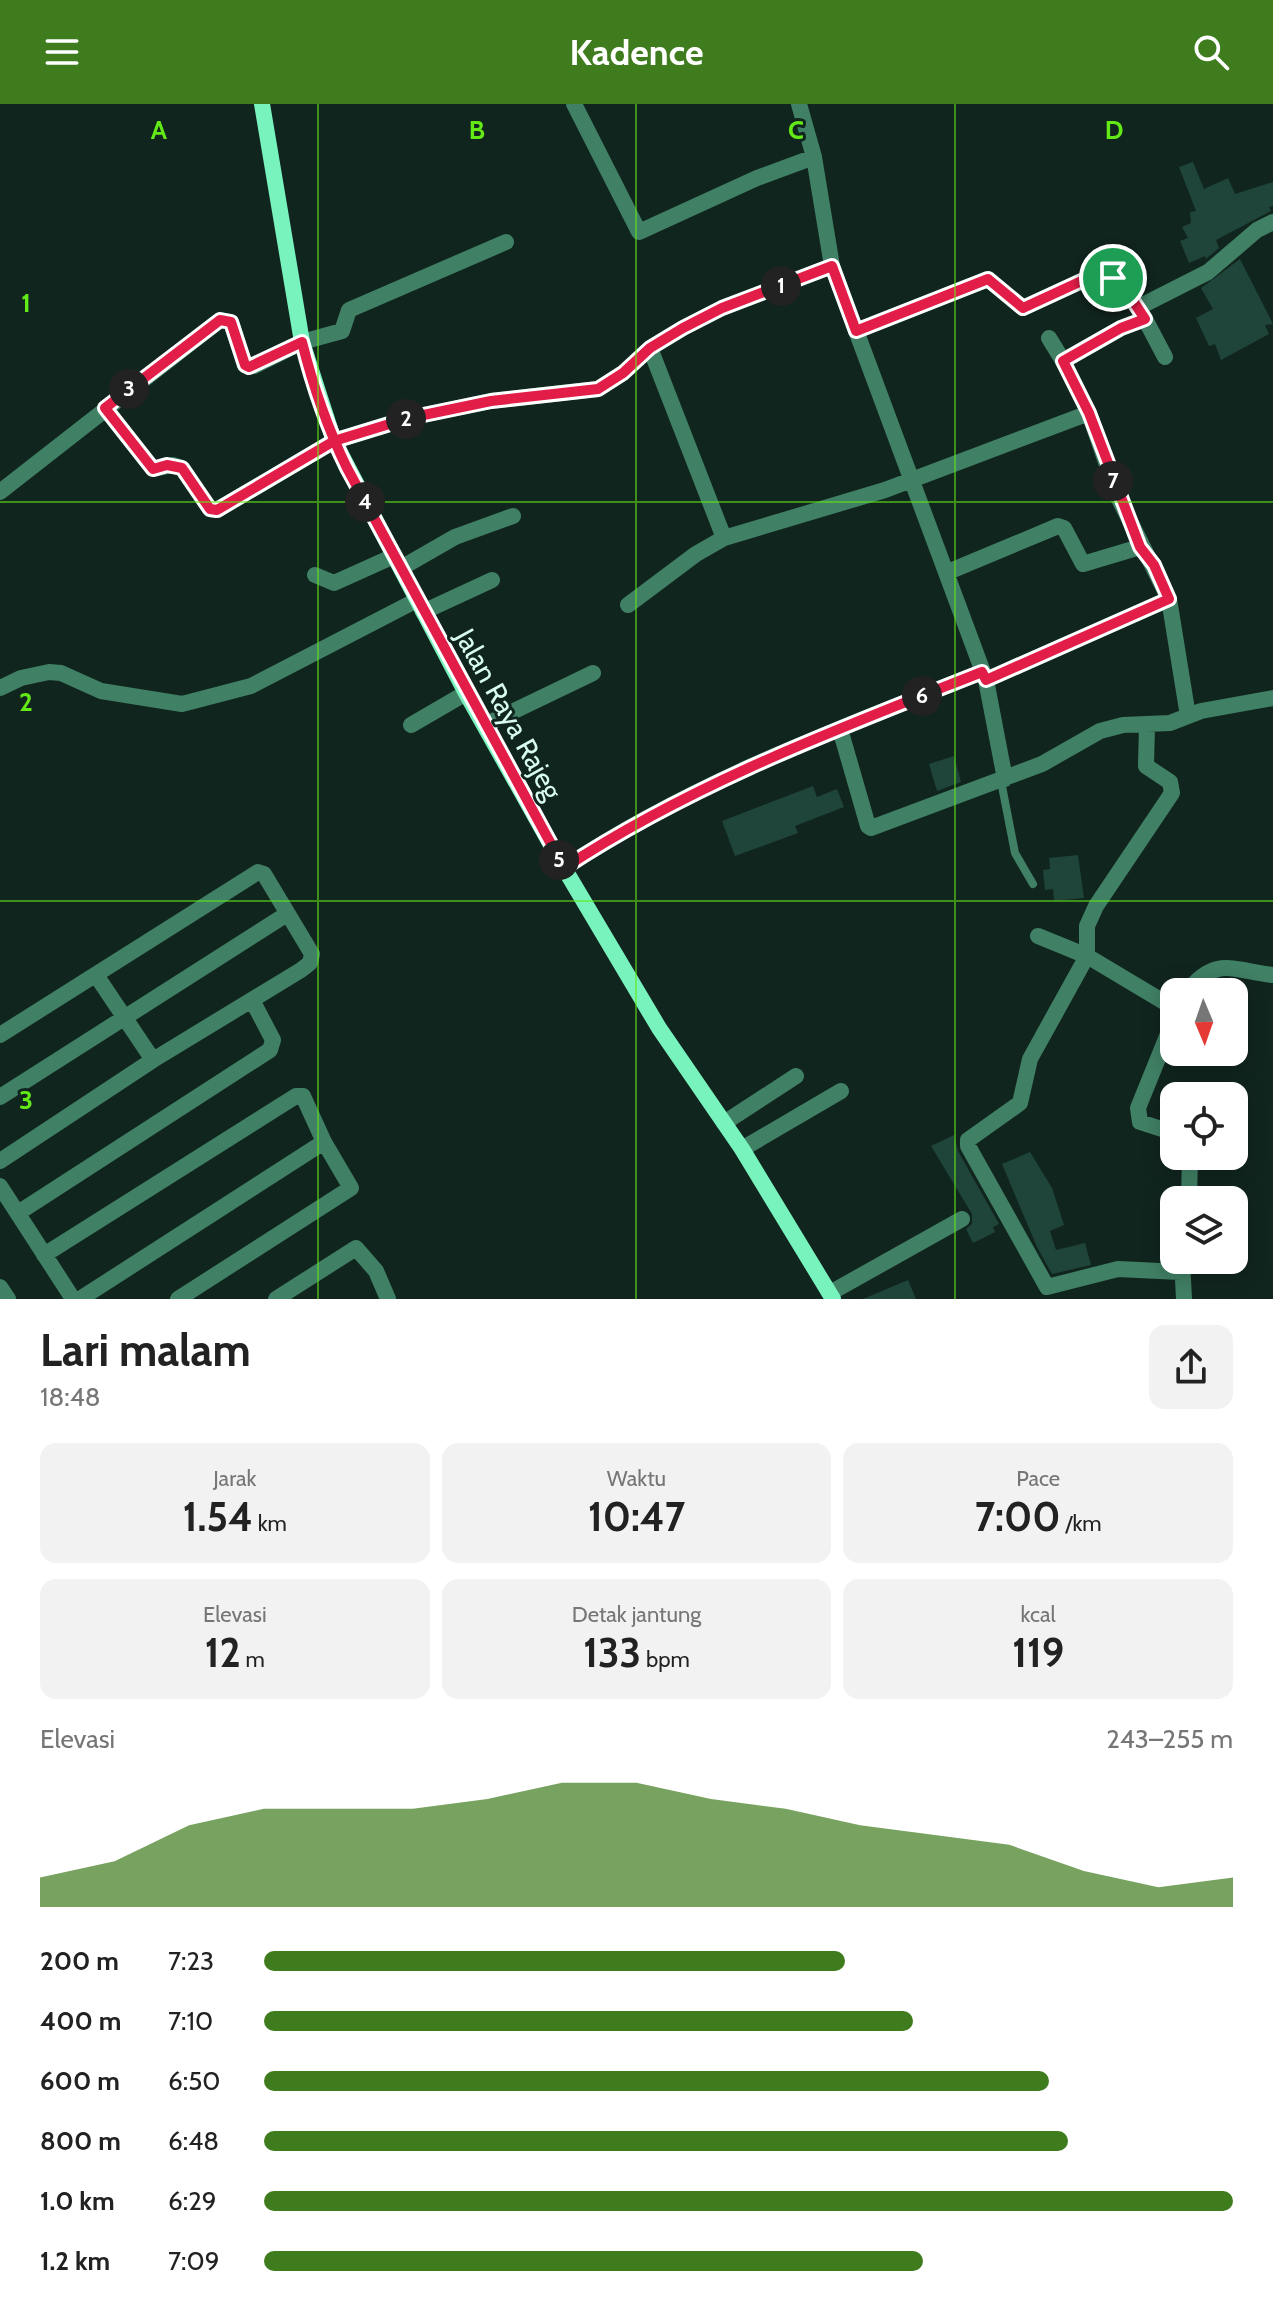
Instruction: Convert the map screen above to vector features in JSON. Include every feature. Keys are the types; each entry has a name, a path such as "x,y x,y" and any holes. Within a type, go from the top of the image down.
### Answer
{"main road":[{"name":"Jalan Raya Rajeg","path":"262,104 302,342 334,441 466,693 564,868 659,1028 742,1149 831,1296"}],"street":[{"path":"574,104 639,232 757,178 814,157"},
{"path":"799,104 814,157 832,266 984,676 1003,780"},
{"path":"1063,361 1208,272 1257,230 1273,222"},
{"path":"0,492 220,320 231,322 245,365 249,367 302,342 342,331 349,310 506,242"},
{"path":"105,408 153,469 167,465 182,468 213,511 334,441 409,418 491,401 598,389 623,373 650,348 722,308 832,266"},
{"path":"856,331 988,279 1023,308 1088,278 1117,279 1142,313 1165,357"},
{"path":"1049,338 1089,413 1140,547 1154,565 1169,599 1188,716"},
{"path":"650,348 724,538"},
{"path":"628,605 696,554 724,538 830,509 1089,413"},
{"path":"315,575 334,583 397,562 513,516"},
{"path":"948,572 1058,526 1064,528 1083,564 1140,547"},
{"path":"0,688 21,678 49,672 61,673 101,691 182,704 251,686 420,606 492,580"},
{"path":"564,868 623,829 733,773 840,729 984,676 1169,599"},
{"path":"485,725 593,673"},
{"path":"411,725 466,693"},
{"path":"840,729 869,828 1042,764 1100,731 1123,725 1170,723 1244,700 1273,698"},
{"path":"1147,725 1146,766 1170,782 1172,793 1096,906 1087,926 1087,956 1030,1059 1020,1103 968,1140 968,1146 1047,1287 1118,1269 1160,1267"},
{"path":"0,1035 258,872 264,874 312,959 301,970 153,1060 0,1161"},
{"path":"0,1097 287,914"},
{"path":"1038,936 1087,956 1160,1000"},
{"path":"1198,978 1215,967 1273,975"},
{"path":"96,975 153,1060"},
{"path":"18,1213 270,1050 273,1040 252,1000"},
{"path":"1160,1054 1138,1108 1140,1122 1160,1128"},
{"path":"724,1123 796,1076"},
{"path":"742,1149 841,1091"},
{"path":"44,1255 296,1096 303,1096 324,1142 351,1188 178,1299"},
{"path":"0,1186 72,1298 324,1142"},
{"path":"831,1296 962,1219"},
{"path":"276,1299 356,1248 376,1271 383,1297"},
{"path":"1182,1274 1184,1299"},
{"path":"0,1287 8,1299"}],"lane":[{"path":"1003,780 1015,853 1033,884"}],"building":[{"path":"1193,162 1204,189 1228,178 1235,194 1273,182 1273,206 1269,207 1271,211 1216,240 1219,248 1206,259 1205,256 1189,263 1180,241 1188,238 1182,227 1191,223 1190,212 1196,211 1179,167"},
{"path":"1240,259 1273,324 1265,325 1269,334 1221,360 1215,344 1209,346 1196,318 1213,309 1201,288"},
{"path":"954,756 961,782 937,791 929,764"},
{"path":"813,786 817,797 837,789 844,807 795,826 798,833 735,856 722,821"},
{"path":"1078,855 1084,898 1054,901 1053,889 1045,890 1043,870 1050,869 1049,858"},
{"path":"954,1135 958,1151 999,1224 993,1227 995,1232 973,1243 966,1229 972,1224 972,1214 931,1146"},
{"path":"1030,1152 1052,1188 1064,1225 1050,1231 1056,1250 1085,1243 1091,1265 1052,1274 1037,1247 1002,1164"},
{"path":"908,1280 916,1299 863,1299"}],"route":[{"path":"1113,278 1088,278 1025,308 988,279 917,304 856,331 832,266 722,308 683,328 650,348 623,373 598,389 571,395 491,401 409,418 334,441 213,511 178,465 153,469 105,408 220,320 231,322 245,365 249,367 302,342 314,387 334,441 347,468 466,693 564,868 623,829 733,773 982,672 986,680 1087,638 1102,626 1169,599 1154,565 1140,547 1118,497 1089,413 1063,361 1121,328 1145,319 1120,281 1113,278"}]}
